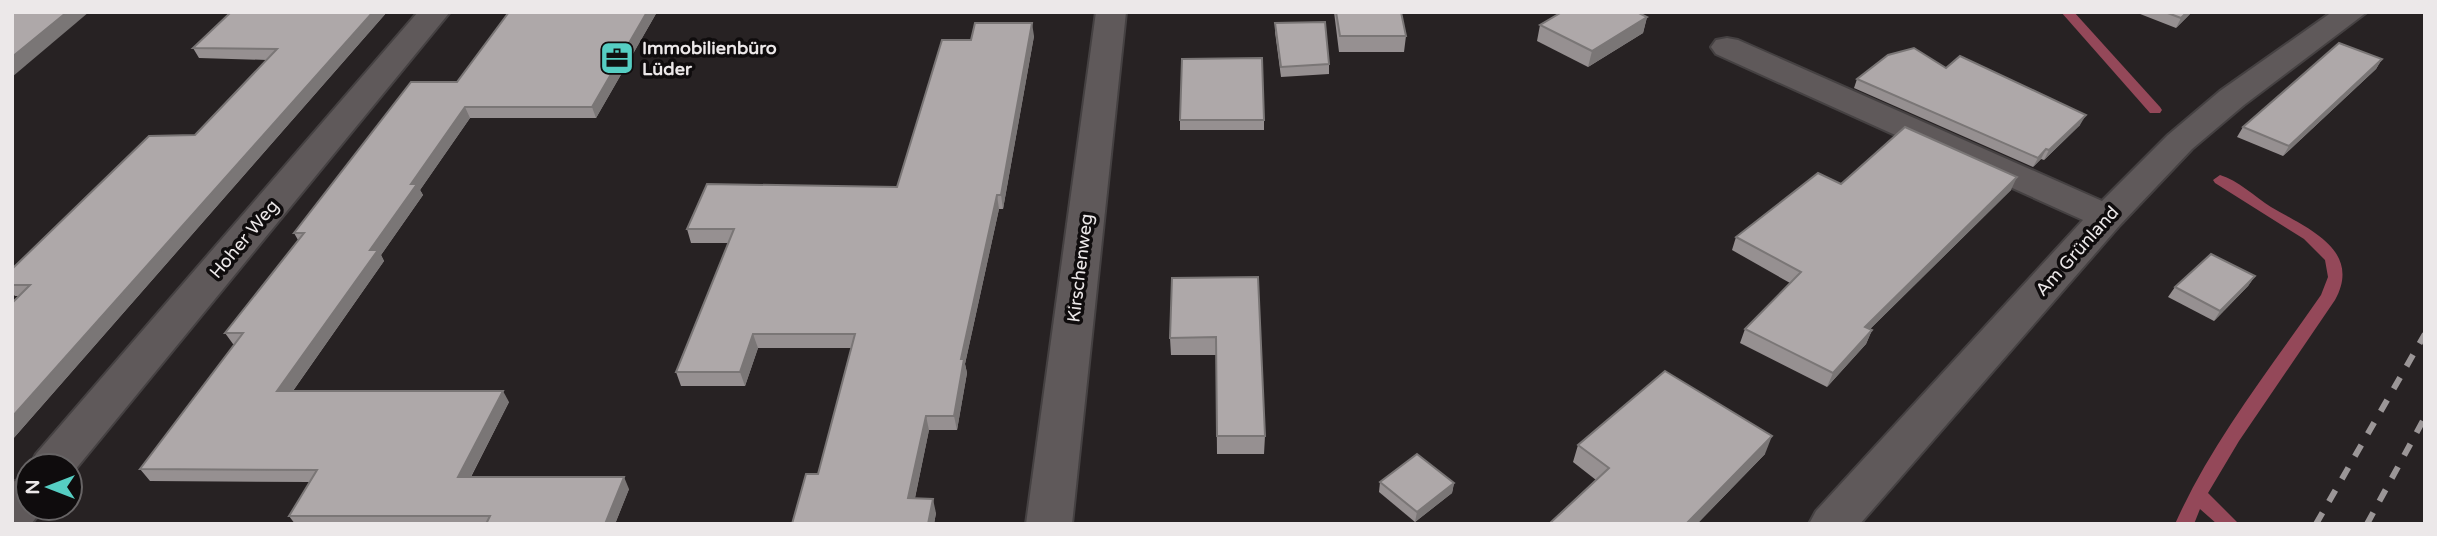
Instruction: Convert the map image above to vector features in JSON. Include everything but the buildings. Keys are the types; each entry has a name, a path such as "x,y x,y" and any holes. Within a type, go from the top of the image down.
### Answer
{"street":[{"name":"Hoher Weg","path":"64,452 435,12"},
{"name":"Kirschenweg","path":"1049,524 1111,12"},
{"name":"Am Grünland","path":"1832,524 2107,217 2180,142 2232,97 2352,12"},
{"path":"1727,47 2107,217"}],"waterway":[{"path":"2067,12 2155,110"},
{"path":"2197,495 2233,436 2329,296 2336,277 2332,258 2309,235 2220,180"},
{"path":"2184,524 2197,495"},
{"path":"2197,495 2230,524"}],"railway":[{"path":"2316,524 2425,334"},
{"path":"2367,524 2425,417"}],"place":[{"name":"Immobilienbüro Lüder","path":"617,58"}]}
